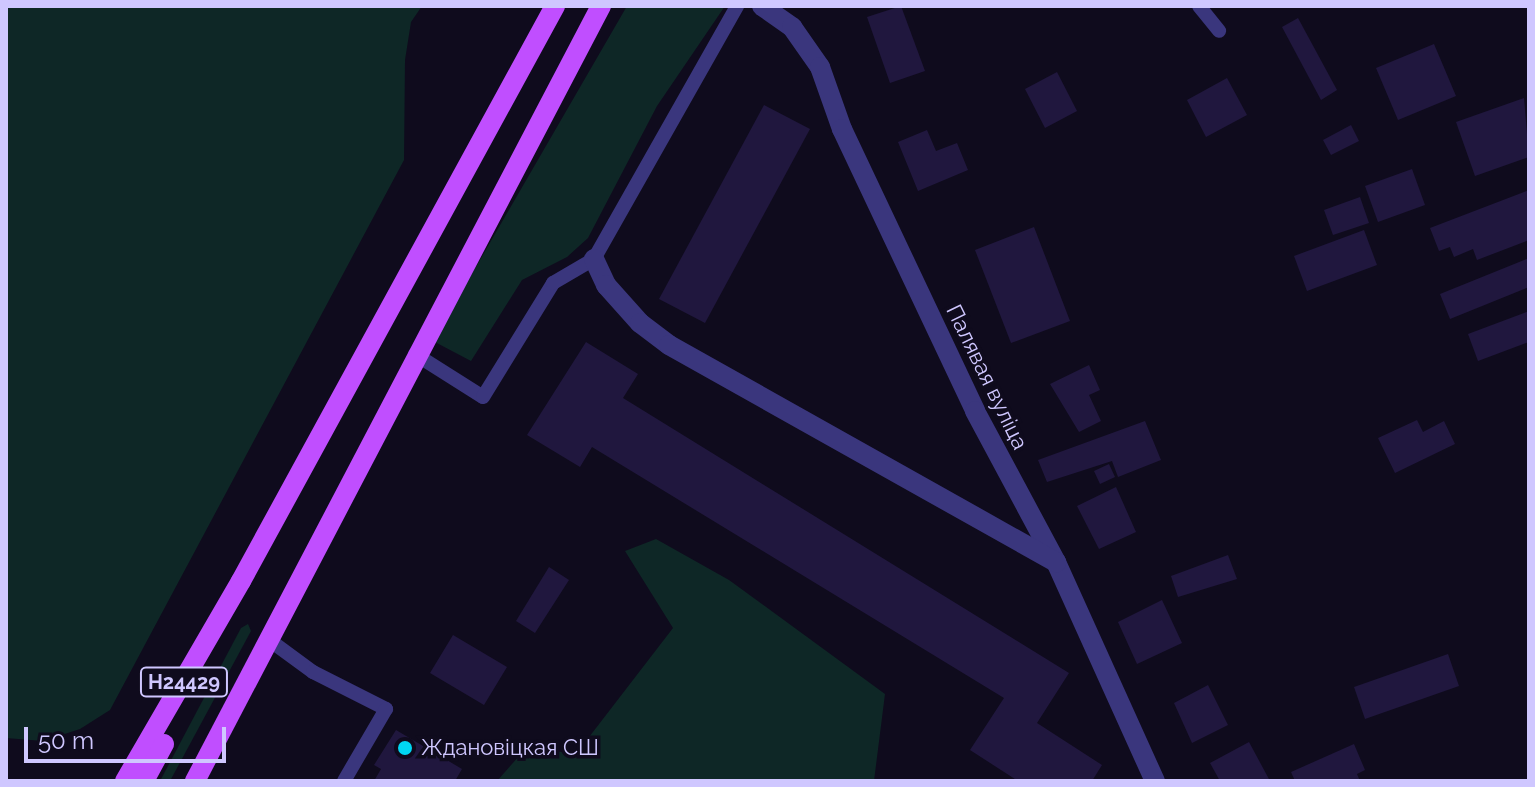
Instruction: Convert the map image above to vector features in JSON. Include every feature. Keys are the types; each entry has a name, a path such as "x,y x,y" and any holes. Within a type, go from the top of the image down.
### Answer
{"main road":[{"path":"144,781 241,581 555,6"},
{"path":"195,781 415,354 601,6"},
{"name":"Н24429","path":"125,781 241,581"}],"street":[{"name":"Палявая вуліца","path":"762,6 792,27 820,67 842,129 975,411 1056,562 1155,781"},
{"path":"594,259 606,285 640,323 669,345 1056,562"}],"lane":[{"path":"415,354 483,397 553,283 594,259 737,6"},
{"path":"1199,6 1219,31"},
{"path":"268,639 313,672 386,709 344,781"}],"green space":[{"path":"6,6 422,6 411,22 405,60 404,160 110,710 80,729 43,741 6,738"},
{"path":"627,6 725,6 657,106 588,238 567,257 522,280 471,361 433,341"},
{"path":"656,539 729,580 885,694 874,781 497,781 527,747 576,754 673,628 625,551"},
{"path":"248,624 251,631 170,781 160,781 241,628"}],"building":[{"path":"901,6 925,71 890,83 867,17"},
{"path":"1298,18 1337,90 1321,100 1282,27"},
{"path":"1434,44 1456,96 1398,120 1376,68"},
{"path":"1057,72 1077,111 1045,128 1025,89"},
{"path":"1227,78 1247,115 1206,137 1187,100"},
{"path":"1524,98 1529,157 1475,176 1456,122"},
{"path":"764,105 810,129 705,323 659,299"},
{"path":"1351,125 1359,141 1331,155 1323,140"},
{"path":"927,130 936,151 957,143 968,170 918,191 898,142"},
{"path":"1412,169 1425,205 1378,222 1365,186"},
{"path":"1529,190 1529,240 1477,260 1473,249 1454,257 1450,247 1439,251 1430,228"},
{"path":"1360,197 1369,223 1333,235 1324,210"},
{"path":"1034,227 1070,321 1011,343 975,250"},
{"path":"1364,230 1377,265 1307,291 1294,256"},
{"path":"1529,258 1529,287 1450,319 1440,294"},
{"path":"1529,311 1529,342 1478,361 1468,334"},
{"path":"586,342 638,374 623,398 1069,673 1037,723 1102,765 1092,781 1018,781 970,750 1004,698 592,447 580,467 527,435"},
{"path":"1089,365 1100,390 1089,395 1101,421 1079,432 1050,384"},
{"path":"1417,420 1423,432 1444,421 1455,444 1395,473 1378,438"},
{"path":"1145,421 1161,460 1118,477 1112,461 1047,482 1038,460"},
{"path":"1109,464 1115,477 1100,484 1094,471"},
{"path":"1116,487 1136,532 1099,549 1077,506"},
{"path":"1228,555 1237,579 1178,597 1171,576"},
{"path":"549,567 569,580 535,633 516,621"},
{"path":"1162,600 1182,643 1137,664 1118,622"},
{"path":"453,635 507,667 484,705 430,673"},
{"path":"1448,654 1459,686 1365,719 1354,687"},
{"path":"1208,685 1228,725 1192,743 1174,703"},
{"name":"Ждановіцкая СШ","path":"396,730 462,769 455,781 374,781 381,769 374,765"},
{"path":"1249,742 1270,781 1220,781 1210,763"},
{"path":"1354,744 1365,770 1357,774 1360,781 1295,781 1291,772"}],"place":[{"name":"Ждановіцкая СШ","path":"405,748"}]}
